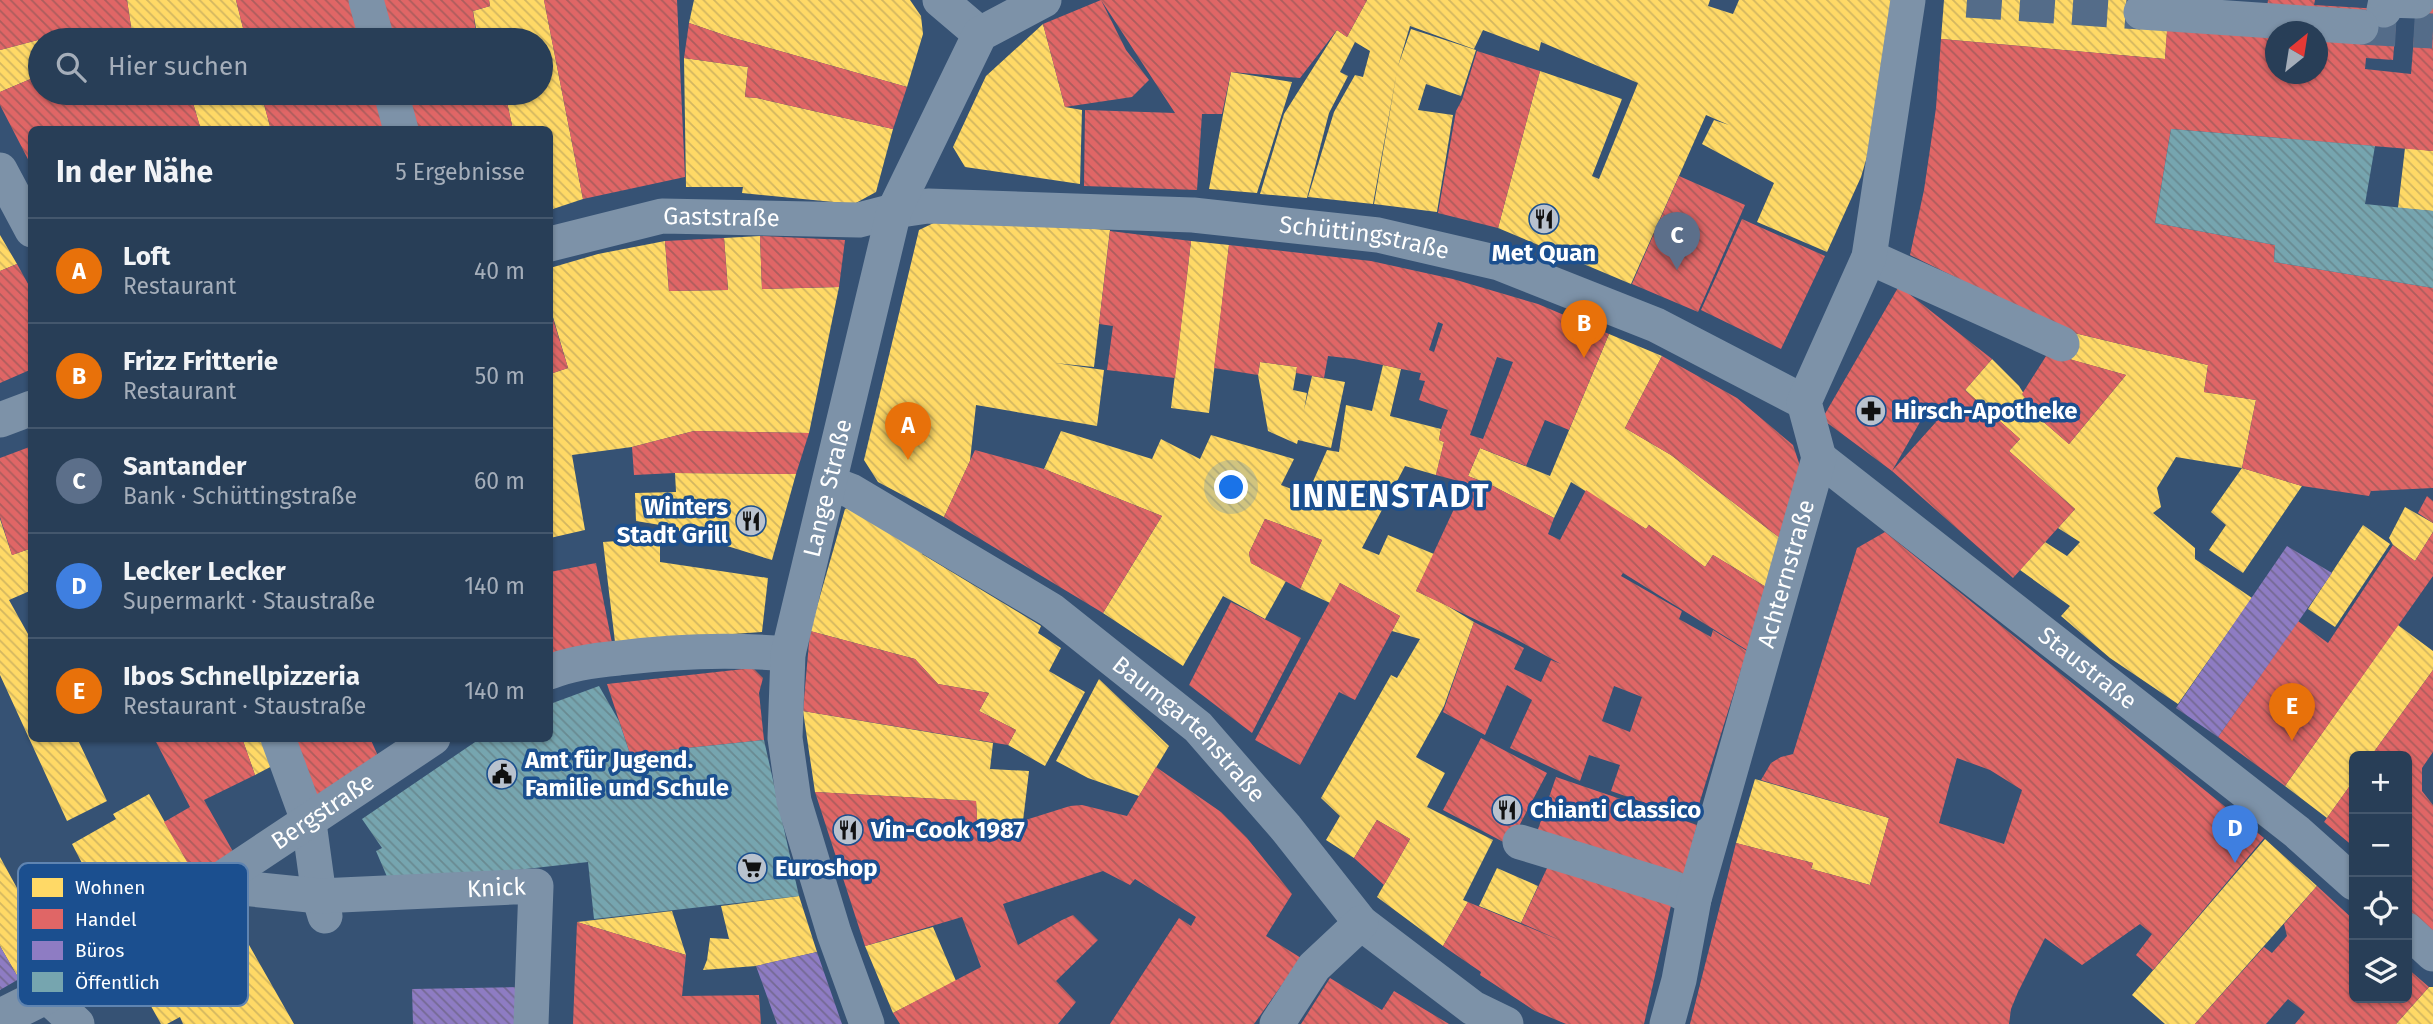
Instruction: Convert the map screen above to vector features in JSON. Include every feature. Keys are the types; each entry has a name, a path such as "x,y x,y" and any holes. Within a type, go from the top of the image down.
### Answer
{"street":[{"path":"366,0 374,28"},
{"path":"940,0 980,34 1044,0"},
{"path":"1819,458 1804,402 1869,257 1908,0"},
{"path":"2141,12 2387,13"},
{"name":"Lange Straße","path":"867,1024 834,933 794,800 785,738 788,654 894,211 980,34"},
{"path":"394,105 400,126"},
{"path":"0,170 28,222"},
{"name":"Schüttingstraße","path":"894,211 928,206 1193,215 1378,235 1499,263 1656,325 1804,402"},
{"name":"Gaststraße","path":"553,243 662,216 859,220 894,211"},
{"path":"1869,257 2062,344"},
{"path":"0,420 28,410"},
{"name":"Staustraße","path":"1819,458 2297,832 2349,879"},
{"name":"Achternstraße","path":"1667,1024 1694,899 1819,458"},
{"name":"Baumgartenstraße","path":"830,483 851,491 1051,610 1198,727 1286,828 1361,923 1473,1008 1506,1024"},
{"path":"553,671 592,661 656,653 758,651 788,654"},
{"path":"279,742 309,823 322,906"},
{"name":"Bergstraße","path":"247,863 427,742"},
{"path":"1520,842 1675,889 1694,899"},
{"name":"Knick","path":"248,893 322,906 536,886 531,1024"},
{"path":"1277,1024 1314,967 1361,923"},
{"path":"2412,935 2433,954"},
{"name":"Bergstraße","path":"0,1018 24,1006"},
{"path":"58,1006 77,1024"}],"building: Wohnen":[{"path":"127,0 236,0 243,28 131,28"},
{"path":"489,0 544,0 549,28 476,28 473,11 490,6"},
{"path":"694,0 910,0 921,16 923,34 907,87 689,23"},
{"path":"1367,0 1710,0 1708,6 1733,14 1739,0 1897,0 1885,96 1861,177 1827,252 1757,222 1774,183 1702,144 1714,120 1729,125 1706,115 1631,284 1498,228 1540,71 1622,99 1592,176 1599,179 1638,83 1541,42 1539,51 1483,30 1474,49 1410,26 1398,66 1411,29 1476,50 1461,96 1426,84 1418,110 1453,115 1437,212 1374,204 1397,71 1373,204 1308,197 1334,112 1355,75 1363,77 1370,51 1355,42 1340,72 1348,76 1329,113 1307,198 1260,194 1284,114 1337,30 1347,37"},
{"path":"1944,0 2142,0 2168,21 2165,59 1941,39"},
{"path":"1043,24 1065,107 1082,110 1080,184 965,167 953,147 986,76"},
{"path":"28,43 28,80 0,92 0,50"},
{"path":"553,46 583,199 553,209 553,126 512,126 508,105 553,105"},
{"path":"684,58 748,67 745,97 893,129 876,192 854,204 742,193 743,187 686,187"},
{"path":"1231,72 1292,82 1257,193 1209,189"},
{"path":"194,105 264,105 270,126 200,126"},
{"path":"2405,148 2433,151 2433,211 2398,208"},
{"path":"942,219 1110,230 1094,367 1055,363 1104,370 1097,426 976,405 970,461 944,517 878,482 864,460 919,230"},
{"path":"0,235 17,264 0,271"},
{"path":"760,236 762,289 839,287 809,433 694,431 632,447 572,455 585,530 553,537 553,373 568,368 553,317 553,267 598,254 665,241 669,291 728,290 724,238"},
{"path":"1191,241 1229,245 1209,413 1171,408"},
{"path":"2066,331 2208,365 2204,392 2256,400 2242,468 2176,457 2157,488 2161,507 2153,513 2195,548 2195,559 2252,598 2178,704 2110,658 2061,616 2070,606 2020,570 2045,542 2067,556 2080,542 2058,528 2075,509 2009,451 2020,439 1965,390 1992,359 2019,386 2039,418 2069,444 2126,375 2058,356"},
{"path":"1609,334 1662,356 1625,428 1671,455 1780,538 1766,587 1713,555 1705,567 1649,525 1646,529 1571,482 1554,518 1468,476 1480,448 1550,476"},
{"path":"1260,362 1297,367 1293,390 1307,393 1304,410 1312,376 1345,382 1331,448 1298,440 1297,444 1268,431 1258,375"},
{"path":"1383,365 1401,369 1390,416 1441,429 1439,440 1444,442 1436,475 1405,466 1362,548 1379,555 1388,535 1434,554 1416,591 1474,622 1444,706 1416,757 1445,773 1427,807 1493,840 1463,900 1468,902 1443,946 1377,897 1410,839 1377,820 1354,858 1326,840 1340,816 1321,798 1391,675 1397,678 1420,639 1392,631 1400,616 1340,583 1330,603 1300,589 1322,540 1265,519 1249,553 1251,563 1286,581 1265,619 1223,596 1183,666 1103,613 1162,516 1044,469 1061,431 1152,459 1161,439 1200,459 1211,435 1294,459 1281,485 1307,495 1327,450 1339,452 1346,405 1372,411"},
{"path":"2242,468 2302,486 2243,573 2209,550 2226,525 2211,512"},
{"path":"675,473 796,474 772,560 660,525 636,521 635,493 676,492"},
{"path":"852,506 923,548 922,554 1041,626 1038,633 1061,648 1049,671 1085,692 1045,766 1008,745 1016,730 979,711 989,693 938,684 915,659 810,631 845,509"},
{"path":"2405,507 2433,523 2433,532 2415,561 2393,545 2389,538"},
{"path":"0,519 12,555 28,549 28,592 9,600 28,634 28,736 0,675"},
{"path":"2363,525 2390,544 2335,627 2308,609"},
{"path":"660,538 660,562 768,578 762,632 615,642 603,542"},
{"path":"2398,625 2433,651 2433,670 2375,751 2349,751 2349,787 2327,818 2285,786"},
{"path":"1099,679 1169,746 1139,796 1088,778 1056,761"},
{"path":"803,711 993,743 990,769 1029,771 1023,821 978,835 976,801 815,792"},
{"path":"31,742 79,742 107,801 67,821"},
{"path":"243,742 267,742 276,764 255,775"},
{"path":"2135,773 2209,822 2140,924 2067,875"},
{"path":"1755,779 1889,818 1870,885 1811,869 1813,863 1736,843"},
{"path":"149,794 188,863 82,863 72,844 116,819 113,814"},
{"path":"2265,839 2317,886 2195,1024 2165,1024 2132,995"},
{"path":"0,857 18,890 18,977 0,946"},
{"path":"1497,868 1538,886 1521,923 1479,906"},
{"path":"799,896 817,952 756,966 703,970 710,938 729,939 721,906"},
{"path":"672,911 686,955 577,922"},
{"path":"933,927 956,981 893,1013 865,946"},
{"path":"248,943 294,1024 183,1024 180,1017 161,1024 151,1006 248,1006"},
{"path":"2429,987 2433,987 2433,1024 2396,1024"}],"building: Handel":[{"path":"0,0 127,0 131,28 28,28 28,43 0,50"},
{"path":"236,0 356,0 363,28 243,28"},
{"path":"377,0 489,0 490,6 473,11 475,28 385,28"},
{"path":"544,0 677,0 685,177 583,199 553,46 553,28 549,28"},
{"path":"1101,0 1367,0 1347,37 1337,30 1300,78 1231,72 1222,114 1202,114 1197,190 1084,186 1085,110 1175,113"},
{"path":"1101,0 1126,50 1149,80 1132,97 1065,107 1043,24"},
{"path":"2169,0 2267,8 2268,0 2315,0 2314,5 2397,10 2393,60 2366,58 2365,69 2411,74 2416,11 2433,0 2433,151 2171,129 2155,223 2275,245 2274,262 2433,288 2433,488 2371,491 2369,496 2302,486 2242,468 2256,400 2204,392 2208,365 2066,331 1910,255 1924,190 1936,108 1941,39 2165,59"},
{"path":"689,23 907,87 893,129 745,97 748,67 684,58"},
{"path":"1477,51 1540,71 1498,228 1438,213 1456,111"},
{"path":"28,80 28,105 194,105 200,126 28,126 28,159 0,105 0,92"},
{"path":"264,105 383,105 389,126 270,126"},
{"path":"407,105 508,105 512,126 413,126"},
{"path":"1679,176 1745,205 1698,312 1632,284"},
{"path":"1742,219 1825,256 1781,349 1701,310"},
{"path":"1110,231 1191,241 1175,378 1107,370 1113,326 1099,324"},
{"path":"760,236 845,240 839,287 762,289"},
{"path":"724,238 728,290 669,291 665,241"},
{"path":"1229,245 1371,261 1453,279 1538,304 1609,334 1569,430 1545,420 1526,466 1480,448 1468,476 1554,518 1548,534 1560,540 1586,490 1646,529 1649,525 1705,567 1713,555 1766,587 1747,650 1623,573 1621,576 1682,611 1679,619 1711,637 1713,630 1747,651 1694,820 1611,791 1620,765 1589,755 1580,781 1510,748 1532,700 1507,685 1485,735 1443,712 1474,622 1524,648 1514,669 1541,682 1551,660 1561,664 1416,591 1466,483 1436,475 1444,442 1439,440 1441,429 1448,410 1419,400 1425,381 1419,380 1421,373 1328,356 1324,378 1296,373 1297,367 1260,362 1258,375 1214,368","holes":["1438,322 1443,324 1434,352 1429,350","1497,357 1513,362 1483,439 1470,435","1614,686 1642,697 1630,732 1602,721"]},
{"path":"17,264 28,284 28,371 0,383 0,271"},
{"path":"1899,286 1992,359 1965,390 2020,439 2009,451 2075,509 2013,578 1892,471 1822,419","holes":["1924,415 1936,422 1892,471"]},
{"path":"553,319 568,368 553,373"},
{"path":"2048,353 2126,375 2069,444 2039,418 2022,394"},
{"path":"1662,356 1737,398 1793,445 1801,469 1780,538 1671,455 1625,428"},
{"path":"694,431 809,433 796,474 634,475 632,447"},
{"path":"28,448 28,549 12,555 0,517 0,458"},
{"path":"975,450 1044,469 1162,516 1103,613 944,517"},
{"path":"2427,496 2433,501 2433,523 2418,513"},
{"path":"1265,519 1322,540 1300,589 1251,563 1249,553"},
{"path":"1885,532 2264,838 2153,970 2136,955 2152,934 2140,924 2082,965 2045,938 2018,992 2011,1009 2009,1024 1690,1024 1736,843 1813,863 1811,869 1870,885 1889,818 1761,780 1771,763 1793,754 1857,548","holes":["1957,758 1990,770 2022,790 2004,844 1939,823"]},
{"path":"2433,532 2433,576 2285,786 2218,737 2298,621 2328,643 2393,545 2415,561"},
{"path":"596,563 612,643 553,655 553,571"},
{"path":"1340,583 1400,616 1355,700 1339,692 1300,765 1255,740"},
{"path":"1231,602 1301,638 1252,733 1189,685"},
{"path":"810,631 915,659 938,684 989,693 979,711 1016,730 1008,745 803,711"},
{"path":"753,668 763,678 759,693 764,740 630,754 607,684"},
{"path":"2433,670 2433,752 2422,768 2422,791 2433,805 2433,934 2412,913 2412,751 2375,751"},
{"path":"1481,738 1547,773 1509,845 1443,810"},
{"path":"156,742 243,742 255,775 204,800 236,857 225,863 188,863 164,822 190,807"},
{"path":"283,742 372,742 378,756 306,805"},
{"path":"1156,767 1221,812 1247,838 1292,894 1266,936 1301,958 1254,1024 1110,1024 1179,918 1191,926 1196,917 1135,879 1130,885 1103,871 1003,904 1018,945 1073,915 1098,940 1056,981 1076,1002 1058,1024 900,1024 893,1013 981,967 962,917 865,946 815,792 976,801 978,835 1070,806 1082,805 1127,816"},
{"path":"1556,777 1697,825 1681,886 1535,838"},
{"path":"2349,787 2349,843 2324,822"},
{"path":"1377,820 1410,839 1384,885 1354,858"},
{"path":"1549,864 1672,901 1644,1024 1566,1024 1535,1011 1480,975 1481,972 1443,946 1468,902 1564,942 1521,923"},
{"path":"2317,886 2349,915 2349,1003 2412,1003 2412,972 2429,987 2396,1024 2295,1024 2305,1012 2288,999 2266,1024 2195,1024 2264,947 2272,953 2287,936 2284,924"},
{"path":"577,922 686,955 682,996 759,995 761,1024 573,1024"},
{"path":"1330,978 1382,1010 1394,991 1449,1024 1301,1024"}],"building: Büros":[{"path":"2287,546 2332,573 2218,737 2176,708"},
{"path":"0,946 18,980 0,990"},
{"path":"817,952 842,1024 777,1024 756,966"},
{"path":"520,987 521,1024 413,1024 412,989"}],"building: Öffentlich":[{"path":"2171,129 2375,146 2365,204 2433,211 2433,288 2274,262 2275,245 2155,223"},
{"path":"599,686 619,721 630,754 764,740 799,896 594,919 588,862 435,879 388,879 376,851 382,848 362,819 475,742 553,742 553,703"}],"tunnel":[{"path":"1967,0 2141,12"},
{"path":"2361,27 2433,31"}],"place":[{"name":"Met Quan","path":"1544,219"},
{"name":"Santander","path":"1677,270"},
{"name":"Frizz Fritterie","path":"1584,358"},
{"name":"Hirsch-Apotheke","path":"1871,411"},
{"name":"Loft","path":"908,460"},
{"name":"Winters Stadt Grill","path":"751,521"},
{"name":"Ibos Schnellpizzeria","path":"2292,741"},
{"name":"Amt für Jugend. Familie und Schule","path":"502,774"},
{"name":"Chianti Classico","path":"1507,810"},
{"name":"Vin-Cook 1987","path":"848,830"},
{"name":"Lecker Lecker","path":"2235,863"},
{"name":"Euroshop","path":"752,868"}],"district":[{"name":"INNENSTADT","path":"1391,496"}]}
